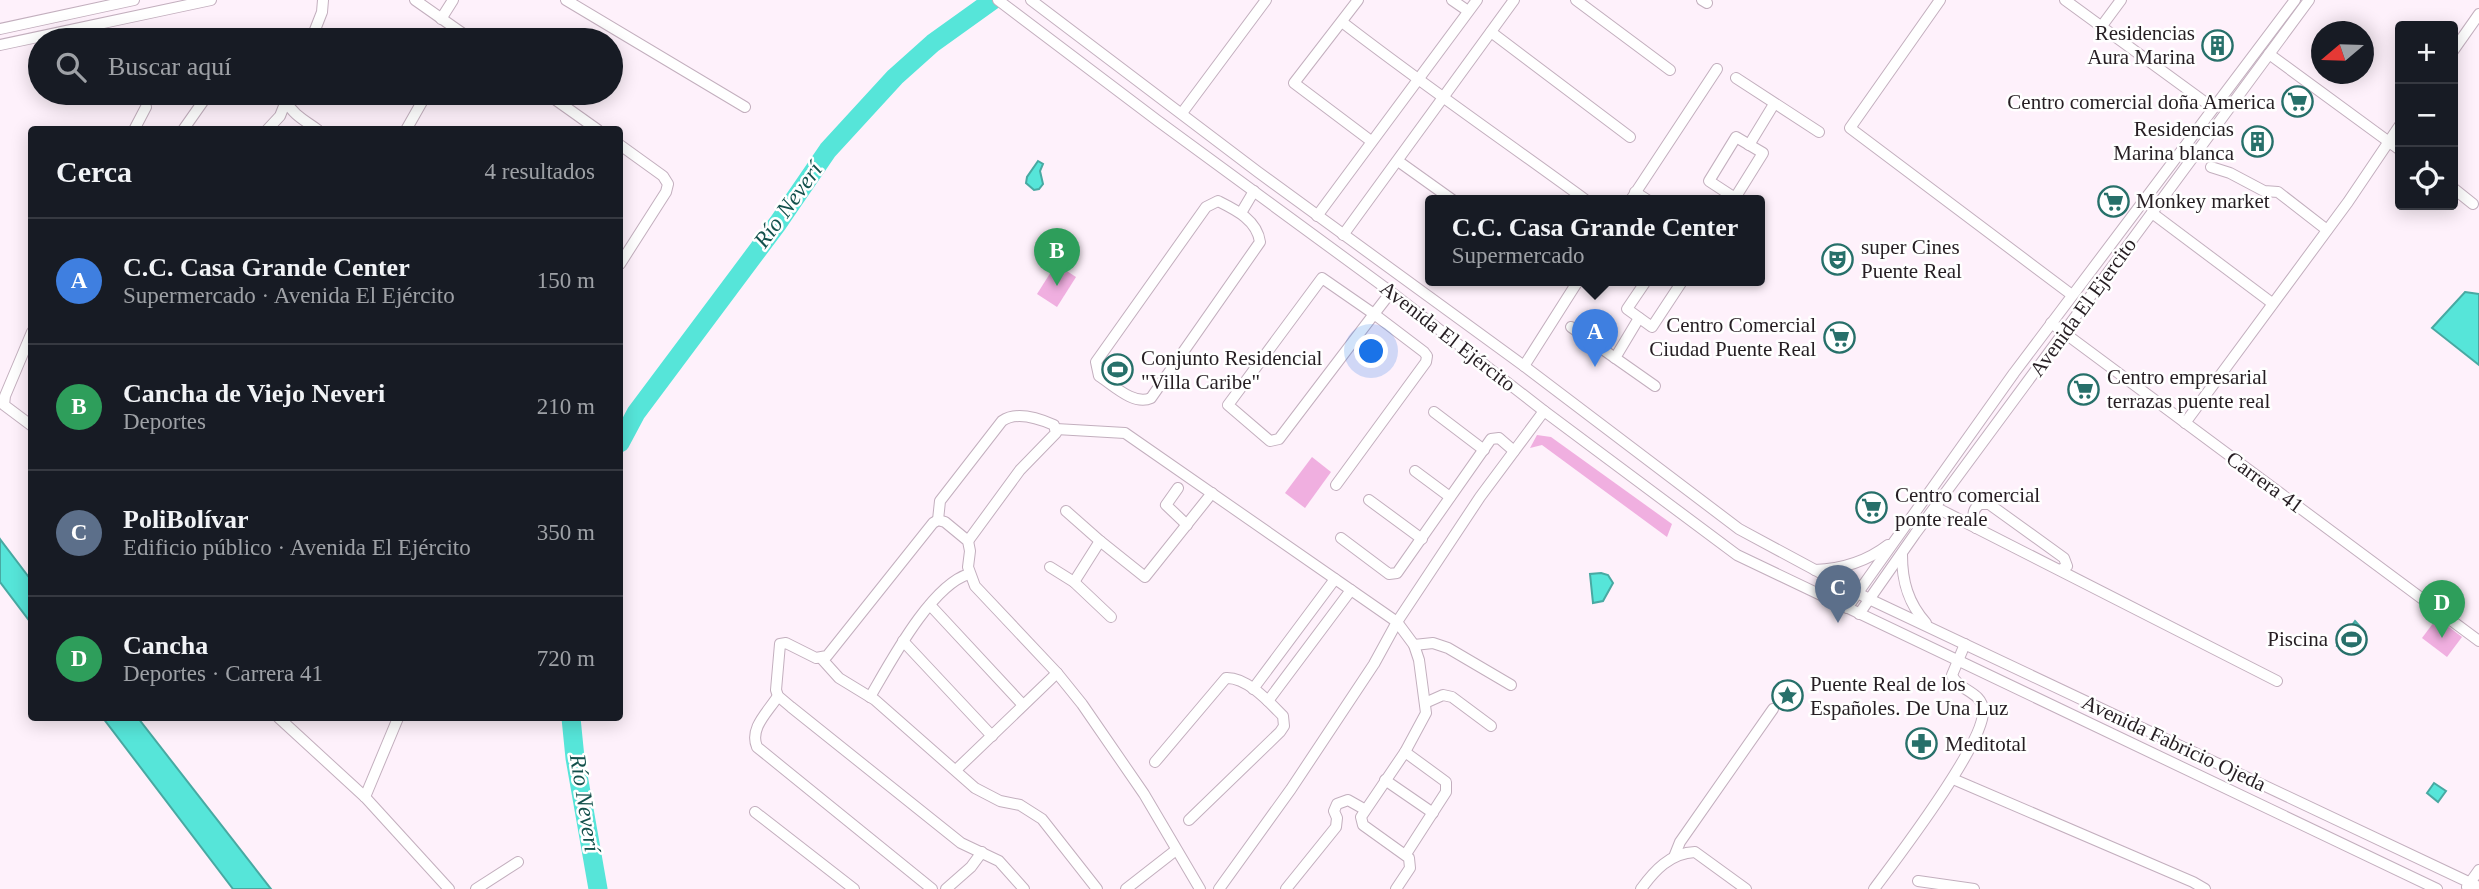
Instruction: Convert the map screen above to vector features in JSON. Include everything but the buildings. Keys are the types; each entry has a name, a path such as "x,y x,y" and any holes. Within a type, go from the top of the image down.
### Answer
{"street":[{"path":"0,29 134,0"},
{"path":"80,28 211,0"},
{"path":"315,28 323,0"},
{"path":"415,0 450,28"},
{"path":"441,19 453,0"},
{"path":"566,0 613,28"},
{"name":"Avenida El Ejército","path":"998,0 1391,292 1718,542 1757,566 1859,614"},
{"name":"Avenida El Ejército","path":"1031,0 1317,216 1524,366 1718,515 1776,551 1869,599"},
{"path":"1182,113 1266,0"},
{"path":"1358,0 1294,83 1371,141"},
{"path":"1452,0 1468,11"},
{"path":"1317,216 1476,0"},
{"path":"1343,235 1514,0"},
{"path":"1576,0 1670,70"},
{"path":"1940,0 1850,128 2072,295"},
{"path":"2065,0 2213,108"},
{"path":"2101,27 2121,0"},
{"name":"Avenida El Ejercito","path":"1847,608 2072,295 2295,0"},
{"name":"Avenida El Ejercito","path":"1859,614 2309,0"},
{"path":"2458,44 2479,14"},
{"path":"1342,22 1579,195"},
{"path":"1491,32 1630,137"},
{"path":"623,34 745,107"},
{"path":"0,45 28,39"},
{"path":"2269,54 2396,147"},
{"path":"1634,195 1717,69"},
{"path":"1736,78 1819,132"},
{"path":"1749,145 1774,104"},
{"path":"186,126 201,105"},
{"path":"271,126 280,116 285,105"},
{"path":"291,105 295,114 312,126"},
{"path":"408,126 420,105"},
{"path":"563,105 592,126"},
{"path":"136,126 146,107"},
{"path":"2185,423 2327,230 2395,132"},
{"path":"1731,195 1709,181 1737,137 1763,153 1737,195"},
{"path":"623,147 663,176 668,184 666,192 623,259"},
{"path":"1398,161 1446,195"},
{"path":"2211,167 2230,173 2264,191 2277,192 2327,230"},
{"path":"1718,195 1722,189"},
{"path":"1241,213 1254,191"},
{"path":"2458,192 2473,204"},
{"path":"1218,201 1241,213 1256,228 1260,242 1151,398 1145,401 1136,400 1100,376 1096,362 1206,207 1218,201"},
{"path":"2152,213 2272,303"},
{"path":"1336,485 1426,362 1427,356 1374,314 1322,278 1227,405 1270,441 1279,439 1374,314 1391,292"},
{"path":"1524,366 1575,286"},
{"path":"1643,286 1627,309 1652,327 1679,286"},
{"path":"1615,358 1639,318"},
{"name":"Carrera 41","path":"2052,323 2479,641"},
{"path":"1571,327 1655,386"},
{"path":"28,341 5,396 4,405 28,423"},
{"path":"1219,889 1291,789 1374,664 1397,622 1544,411"},
{"path":"1434,412 1484,450"},
{"path":"939,520 940,501 1005,419 1018,416 1043,421 1054,425 1056,429 1125,433 1397,622 1414,645 1419,660 1426,713 1405,752 1361,817 1363,825 1406,854 1411,863 1396,889"},
{"path":"968,541 1020,470 1056,433 1056,429"},
{"path":"1342,538 1393,575 1398,573 1450,497 1495,438 1514,451"},
{"path":"1416,471 1450,497"},
{"path":"1178,488 1166,505 1187,525"},
{"path":"1066,511 1145,577 1212,494"},
{"path":"1369,500 1422,539"},
{"path":"1976,528 1973,516 1975,510 1980,505 1989,504 2064,558 2067,566 2060,570"},
{"path":"1935,507 2277,681"},
{"path":"939,520 968,541 969,574 979,591 1057,673 1097,724 1144,793 1200,889"},
{"path":"939,520 933,523 827,656 812,656 786,643 780,645 775,686 778,696 961,843 993,857 1005,866 1023,889"},
{"path":"1815,570 1849,566 1865,560 1880,551 1904,528"},
{"path":"1074,582 1100,541"},
{"path":"1902,554 1905,586 1911,601 1931,628"},
{"path":"1050,567 1074,582 1111,617"},
{"path":"870,697 903,641 930,605 952,581 969,574"},
{"path":"1253,689 1335,579"},
{"path":"1822,596 1836,593 1838,589 1834,581"},
{"path":"1268,701 1351,590"},
{"name":"Avenida Fabricio Ojeda","path":"1869,599 2472,886"},
{"path":"930,605 1023,705"},
{"name":"Avenida Fabricio Ojeda","path":"1859,614 2437,889"},
{"path":"903,641 992,736"},
{"path":"1414,645 1433,643 1448,648 1511,685"},
{"path":"1874,889 1953,779 1981,724 1984,712 1978,696 1954,680 1952,675 1965,644"},
{"path":"821,658 839,678 870,697 982,793 1000,801 1020,805 1042,819 1097,889"},
{"path":"956,770 1057,673"},
{"path":"1155,762 1226,678 1231,677 1253,689 1283,716 1284,726 1280,732 1189,820"},
{"path":"1425,703 1443,695 1452,697 1491,726"},
{"path":"778,696 755,730 753,738 757,747 932,889"},
{"path":"1674,857 1679,842 1773,709"},
{"path":"282,721 365,797 449,889"},
{"path":"365,797 397,721"},
{"path":"1405,752 1446,782 1446,792 1406,854"},
{"path":"1953,779 2205,889"},
{"path":"1385,780 1433,813"},
{"path":"1286,889 1336,827 1337,804 1348,800 1364,809"},
{"path":"755,812 853,889"},
{"path":"1126,889 1176,850"},
{"path":"946,889 971,867 982,852"},
{"path":"1641,889 1658,868 1674,857 1695,852 1746,889"},
{"path":"476,889 519,862"},
{"path":"2472,886 2479,870"},
{"path":"2404,873 2414,889"},
{"path":"1918,881 1974,889"}],"shaded area":[{"path":"1038,161 1043,164 1040,171 1043,184 1034,190 1026,183"},
{"path":"1056,264 1076,277 1057,307 1037,294"},
{"path":"2465,292 2479,294 2479,365 2432,328"},
{"path":"1537,435 1551,437 1672,524 1667,537 1542,445 1530,448"},
{"path":"1312,457 1331,472 1305,508 1285,493"},
{"path":"0,539 28,576 28,619 0,582"},
{"path":"1590,574 1608,575 1613,583 1603,601 1593,603"},
{"path":"2437,618 2462,637 2447,657 2422,638"},
{"name":"Piscina","path":"2355,621 2365,632 2350,653 2337,646"},
{"path":"105,721 140,721 271,889 233,889"},
{"path":"2434,783 2446,791 2438,802 2427,793"}],"waterway":[{"name":"Río Neverí","path":"623,437 636,413 778,223 828,150 895,77 933,43 993,0"},
{"name":"Río Neverí","path":"571,721 575,758 598,889"}],"place":[{"name":"Residencias Aura Marina","path":"2218,45"},
{"name":"Centro comercial doña America","path":"2298,102"},
{"name":"Residencias Marina blanca","path":"2257,141"},
{"name":"Monkey market","path":"2113,201"},
{"name":"super Cines Puente Real","path":"1838,259"},
{"name":"Cancha de Viejo Neveri","path":"1057,286"},
{"name":"Centro Comercial Ciudad Puente Real","path":"1839,337"},
{"name":"C.C. Casa Grande Center","path":"1595,367"},
{"name":"Conjunto Residencial \"Villa Caribe\"","path":"1118,370"},
{"name":"Centro empresarial terrazas puente real","path":"2084,389"},
{"name":"Centro comercial ponte reale","path":"1872,507"},
{"name":"PoliBolívar","path":"1838,623"},
{"name":"Cancha","path":"2442,638"},
{"name":"Piscina","path":"2351,639"},
{"name":"Puente Real de los Españoles. De Una Luz","path":"1787,696"},
{"name":"Meditotal","path":"1922,744"}]}
